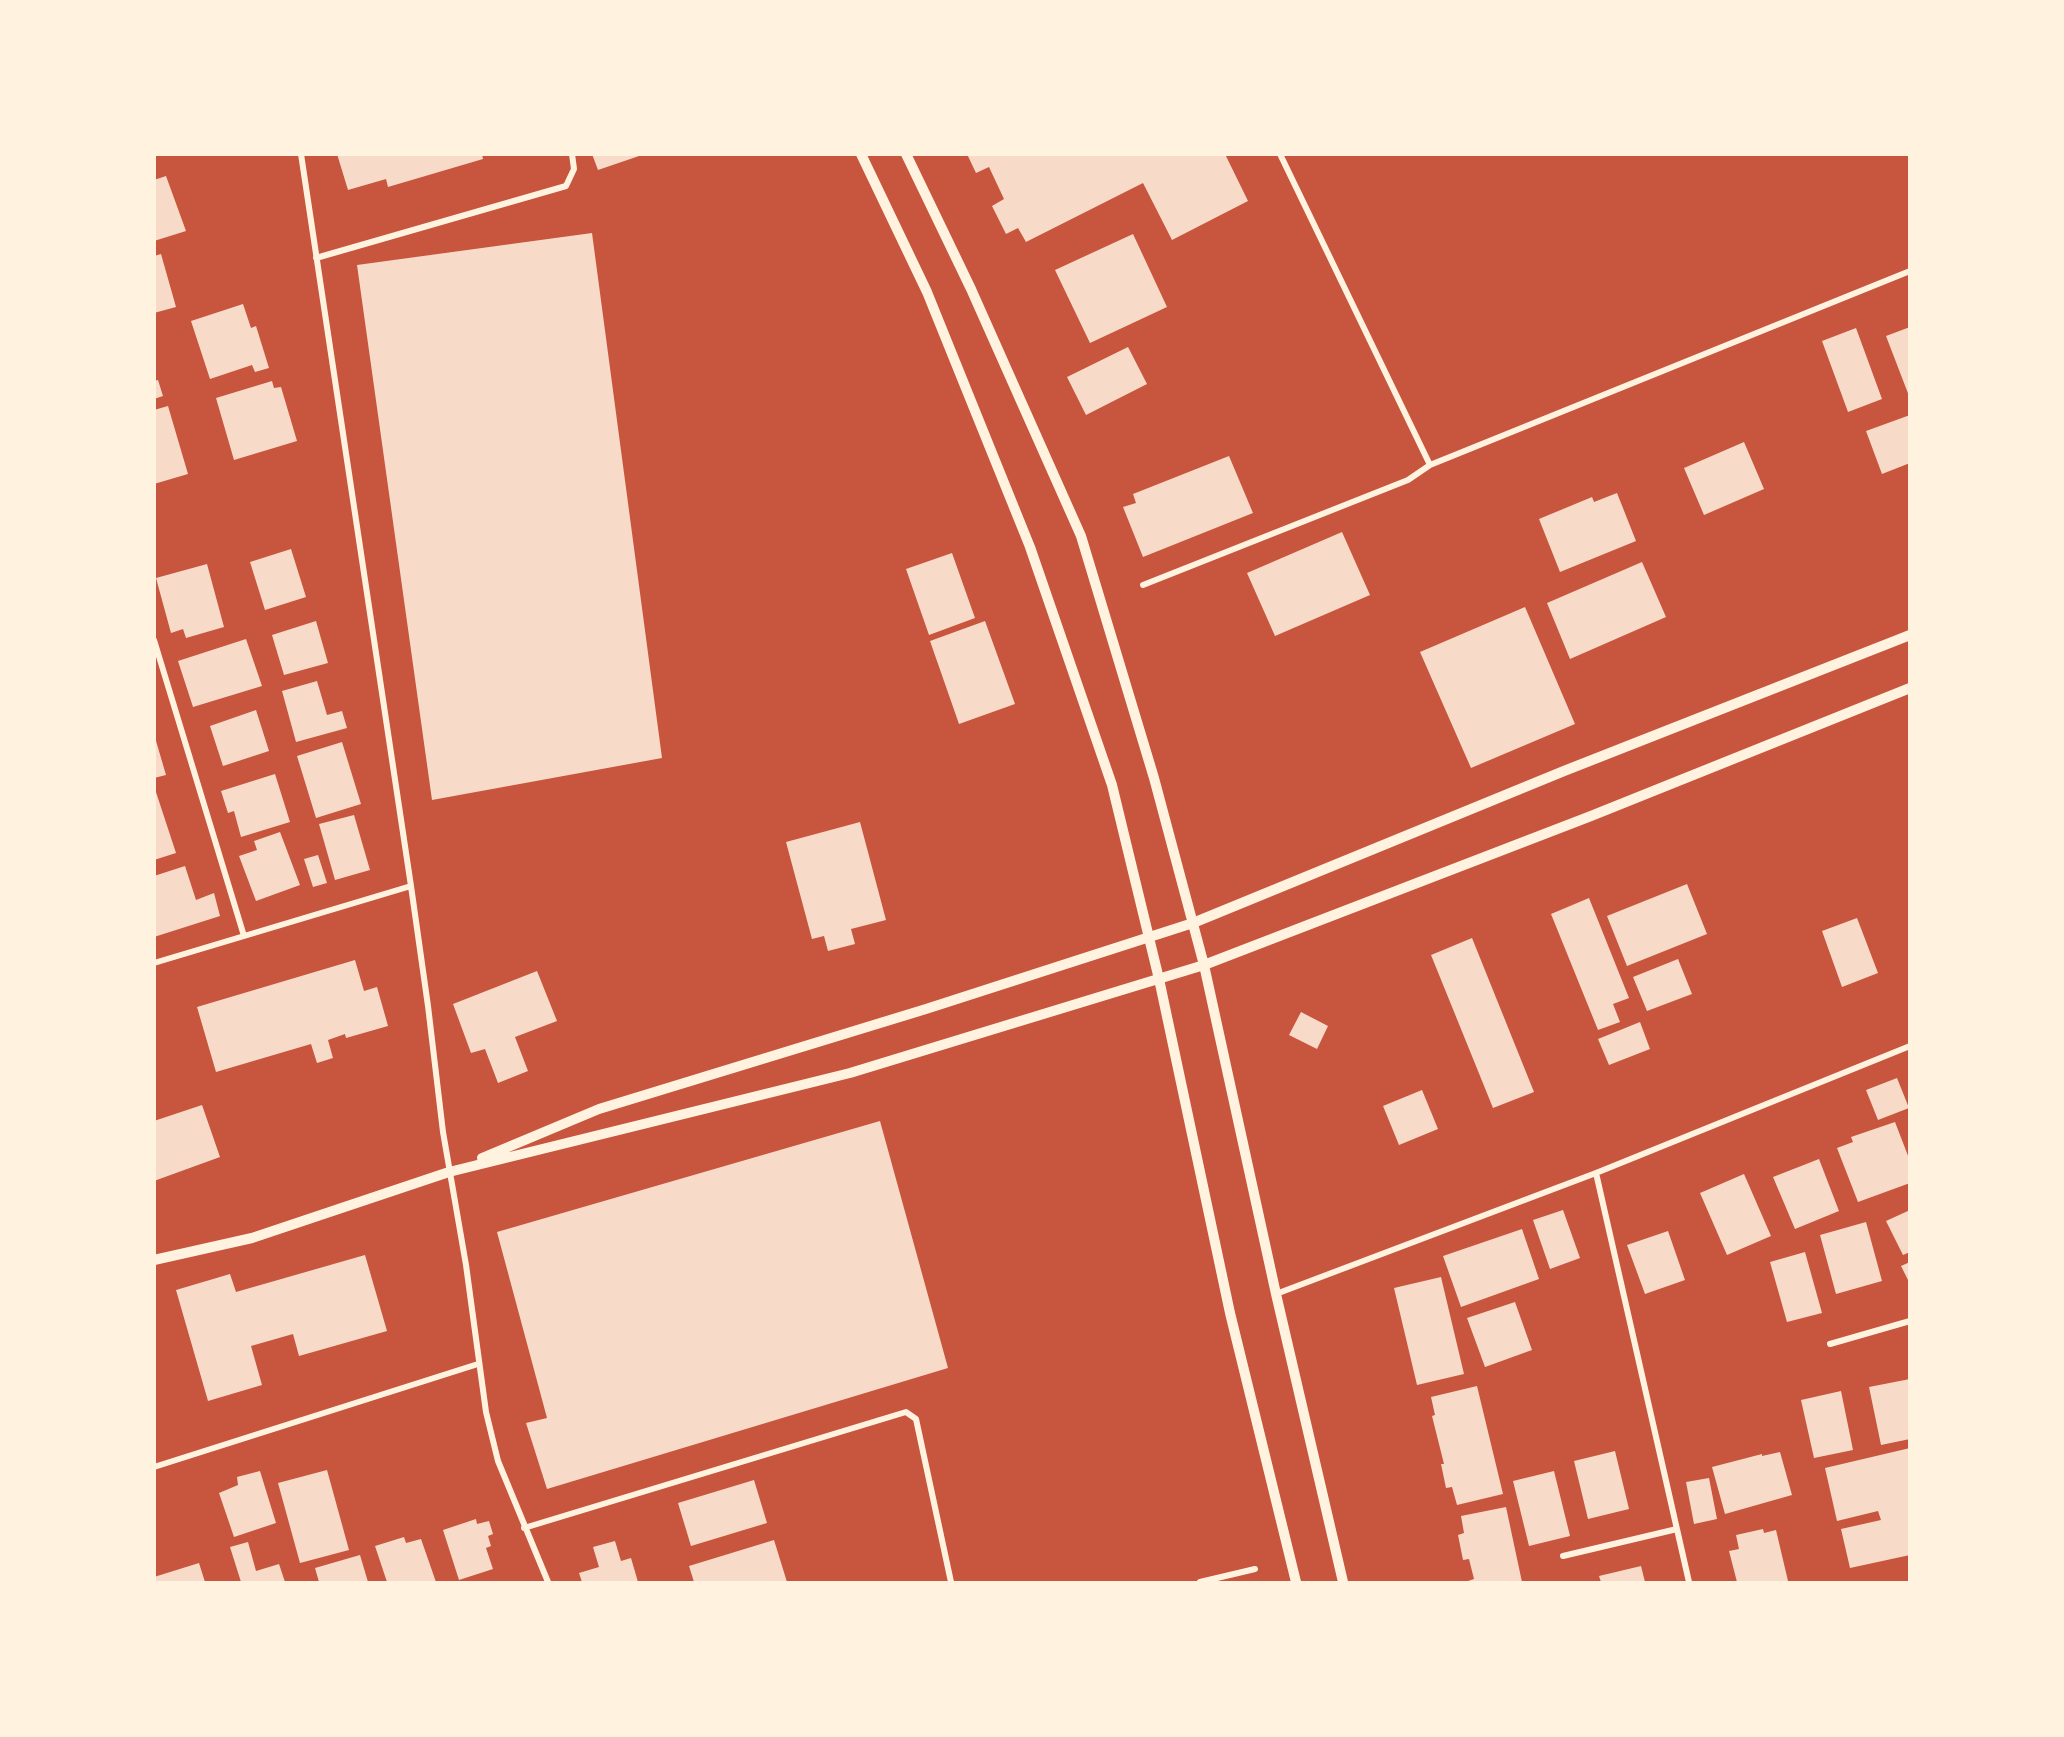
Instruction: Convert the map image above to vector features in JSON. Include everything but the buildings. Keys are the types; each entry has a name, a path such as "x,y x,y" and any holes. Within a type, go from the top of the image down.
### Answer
{"street":[{"path":"301,154 411,886 449,1172 466,1265 486,1412 498,1461 548,1582"},
{"path":"316,258 566,186 574,169 572,154"},
{"path":"861,154 927,292 1030,547 1112,785 1159,979 1230,1313 1296,1582"},
{"path":"906,154 971,289 1082,536 1155,778 1204,965 1276,1294 1343,1582"},
{"path":"1281,154 1430,465"},
{"path":"1143,585 1408,480 1430,465 1910,271"},
{"path":"154,1260 252,1238 449,1172 599,1109 1193,923 1564,771 1910,635"},
{"path":"154,639 244,936"},
{"path":"449,1172 850,1073 1204,965 1592,816 1910,688"},
{"path":"154,963 411,886"},
{"path":"1276,1294 1596,1173 1910,1046"},
{"path":"1596,1173 1689,1582"},
{"path":"1830,1344 1910,1321"},
{"path":"154,1467 478,1364"},
{"path":"524,1528 906,1412 916,1419 951,1582"},
{"path":"1563,1556 1677,1529"},
{"path":"1200,1582 1255,1569"}]}
